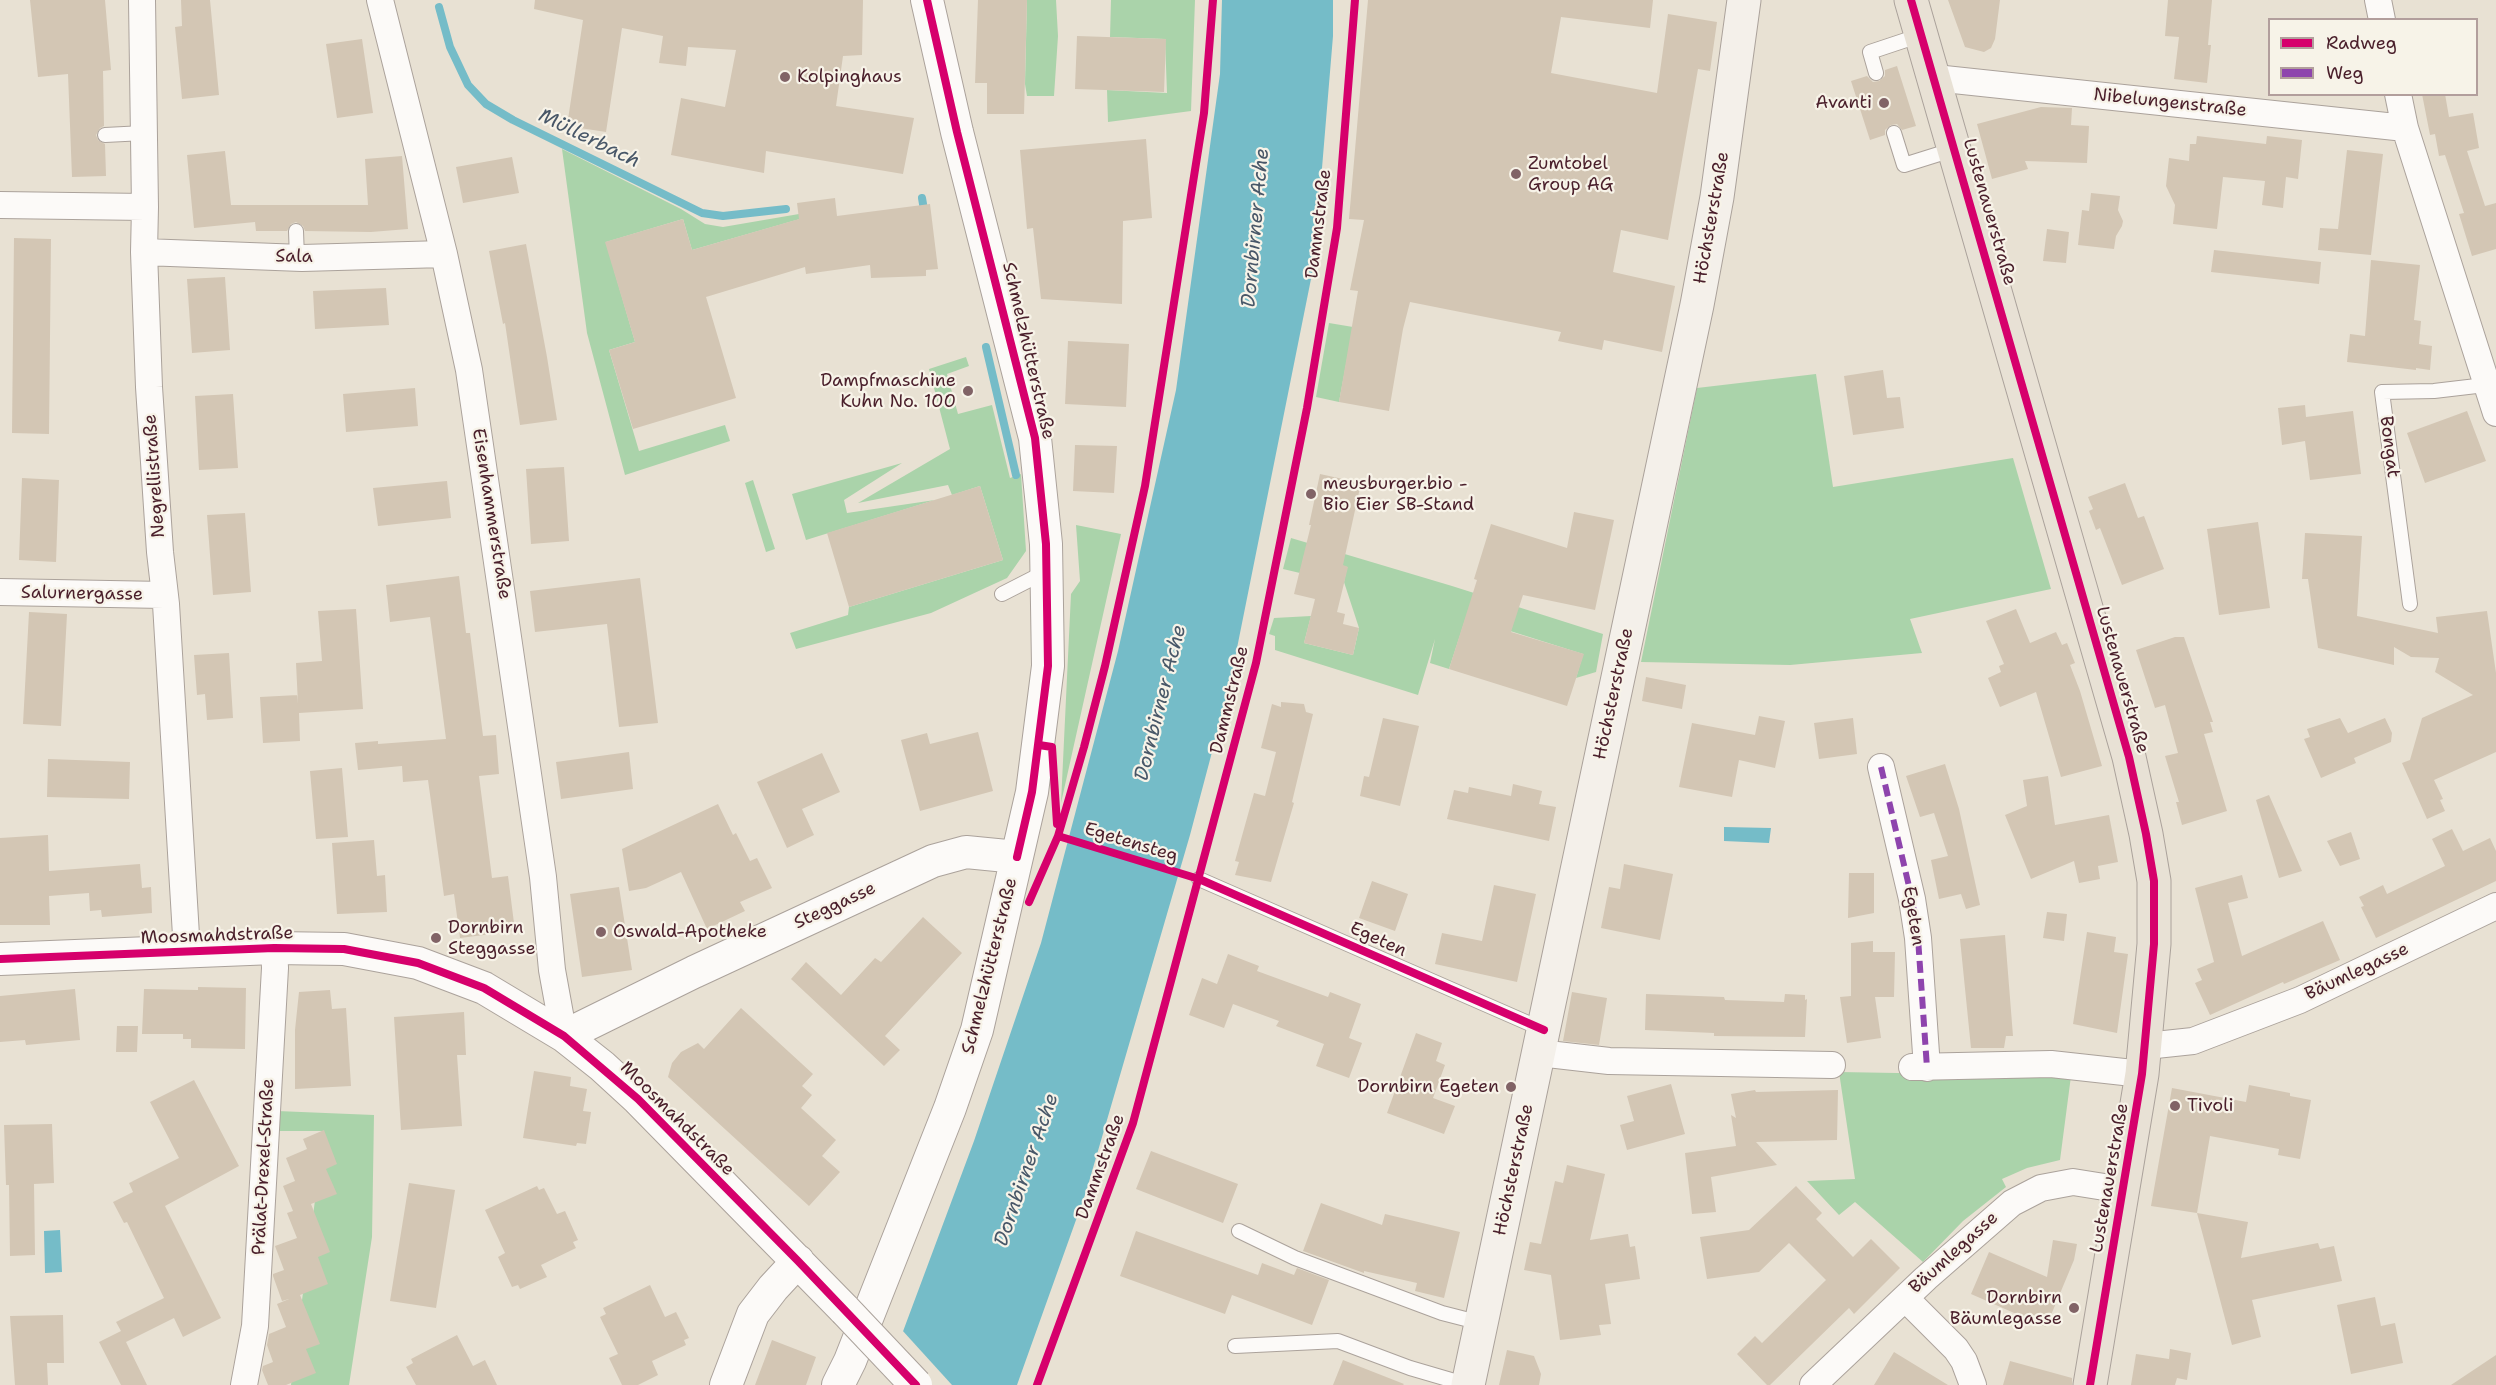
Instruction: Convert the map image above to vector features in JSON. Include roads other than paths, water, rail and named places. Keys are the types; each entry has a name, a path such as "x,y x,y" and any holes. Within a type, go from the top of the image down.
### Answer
{"main road":[{"name":"Höchsterstraße","path":"1468,1385 1697,305 1717,197 1744,0"},
{"name":"Lustenauerstraße","path":"1911,0 2115,707 2146,834 2154,881 2154,944 2144,1060 2090,1385"}],"street":[{"name":"Negrellistraße","path":"142,0 144,252 149,387 187,952"},
{"name":"Eisenhammerstraße","path":"380,0 444,254 469,370 543,877 552,970 564,1036"},
{"name":"Schmelzhütterstraße","path":"838,1385 850,1361 946,1119 977,1030 1032,792 1048,666 1046,544 1035,438 957,132 927,0"},
{"path":"2378,0 2382,18"},
{"name":"Nibelungenstraße","path":"1935,78 2405,128"},
{"path":"2398,96 2405,128 2496,413"},
{"path":"0,205 145,207"},
{"name":"Sala","path":"144,252 297,258 444,254"},
{"name":"Salurnergasse","path":"0,592 164,595"},
{"name":"Egeten","path":"1881,767 1912,899 1918,938 1919,1067 2144,1060"},
{"name":"Steggasse","path":"564,1036 672,982 933,861 966,852 1017,857"},
{"name":"Bäumlegasse","path":"2144,1060 2300,999 2496,906"},
{"name":"Moosmahdstraße","path":"0,959 274,948 344,949 418,963 484,988 564,1036 638,1098 916,1385"},
{"name":"Prälat-Drexel-Straße","path":"244,1385 255,1326 275,968 274,948"},
{"name":"Egeten","path":"1542,1041 1609,1061 1832,1065"},
{"name":"Bäumlegasse","path":"1814,1385 1905,1298 2012,1203 2041,1188 2073,1182 2124,1190"},
{"path":"726,1385 753,1314 798,1261"},
{"path":"1905,1298 1956,1349 1964,1361 1973,1385"}],"lane":[{"path":"1876,73 1870,52 1922,35"},
{"path":"105,135 144,133"},
{"path":"1894,133 1904,165 1955,149"},
{"path":"296,231 297,258"},
{"name":"Bongat","path":"2410,604 2382,392 2434,391 2486,385"},
{"path":"1002,594 1047,571"},
{"name":"Egeten","path":"1199,879 1542,1041"},
{"path":"1239,1231 1295,1258 1442,1313 1481,1323"},
{"path":"1235,1346 1338,1341 1410,1368 1468,1385"}],"water":[{"name":"Dornbirner Ache","path":"1222,0 1333,0 1333,36 1314,264 1229,688 1190,835 1086,1192 1017,1385 883,1385 974,1141 1041,943 1118,651 1176,390 1220,74"},
{"path":"1724,827 1771,828 1769,843 1724,841"},
{"path":"60,1230 62,1272 45,1273 44,1231"}],"waterway":[{"name":"Müllerbach","path":"439,7 450,47 468,85 486,104 513,120 702,213 723,216 786,209"},
{"name":"Müllerbach","path":"922,198 925,216"},
{"name":"Müllerbach","path":"986,347 1016,475"}],"place":[{"name":"Kolpinghaus","path":"785,77"},
{"name":"Avanti","path":"1884,103"},
{"name":"Zumtobel Group AG","path":"1516,174"},
{"name":"Dampfmaschine Kuhn No. 100","path":"968,391"},
{"name":"meusburger.bio - Bio Eier SB-Stand","path":"1311,494"},
{"name":"Oswald-Apotheke","path":"601,932"},
{"name":"Dornbirn Steggasse","path":"436,938"},
{"name":"Dornbirn Egeten","path":"1511,1087"},
{"name":"Tivoli","path":"2175,1106"},
{"name":"Dornbirn Bäumlegasse","path":"2074,1308"}]}
